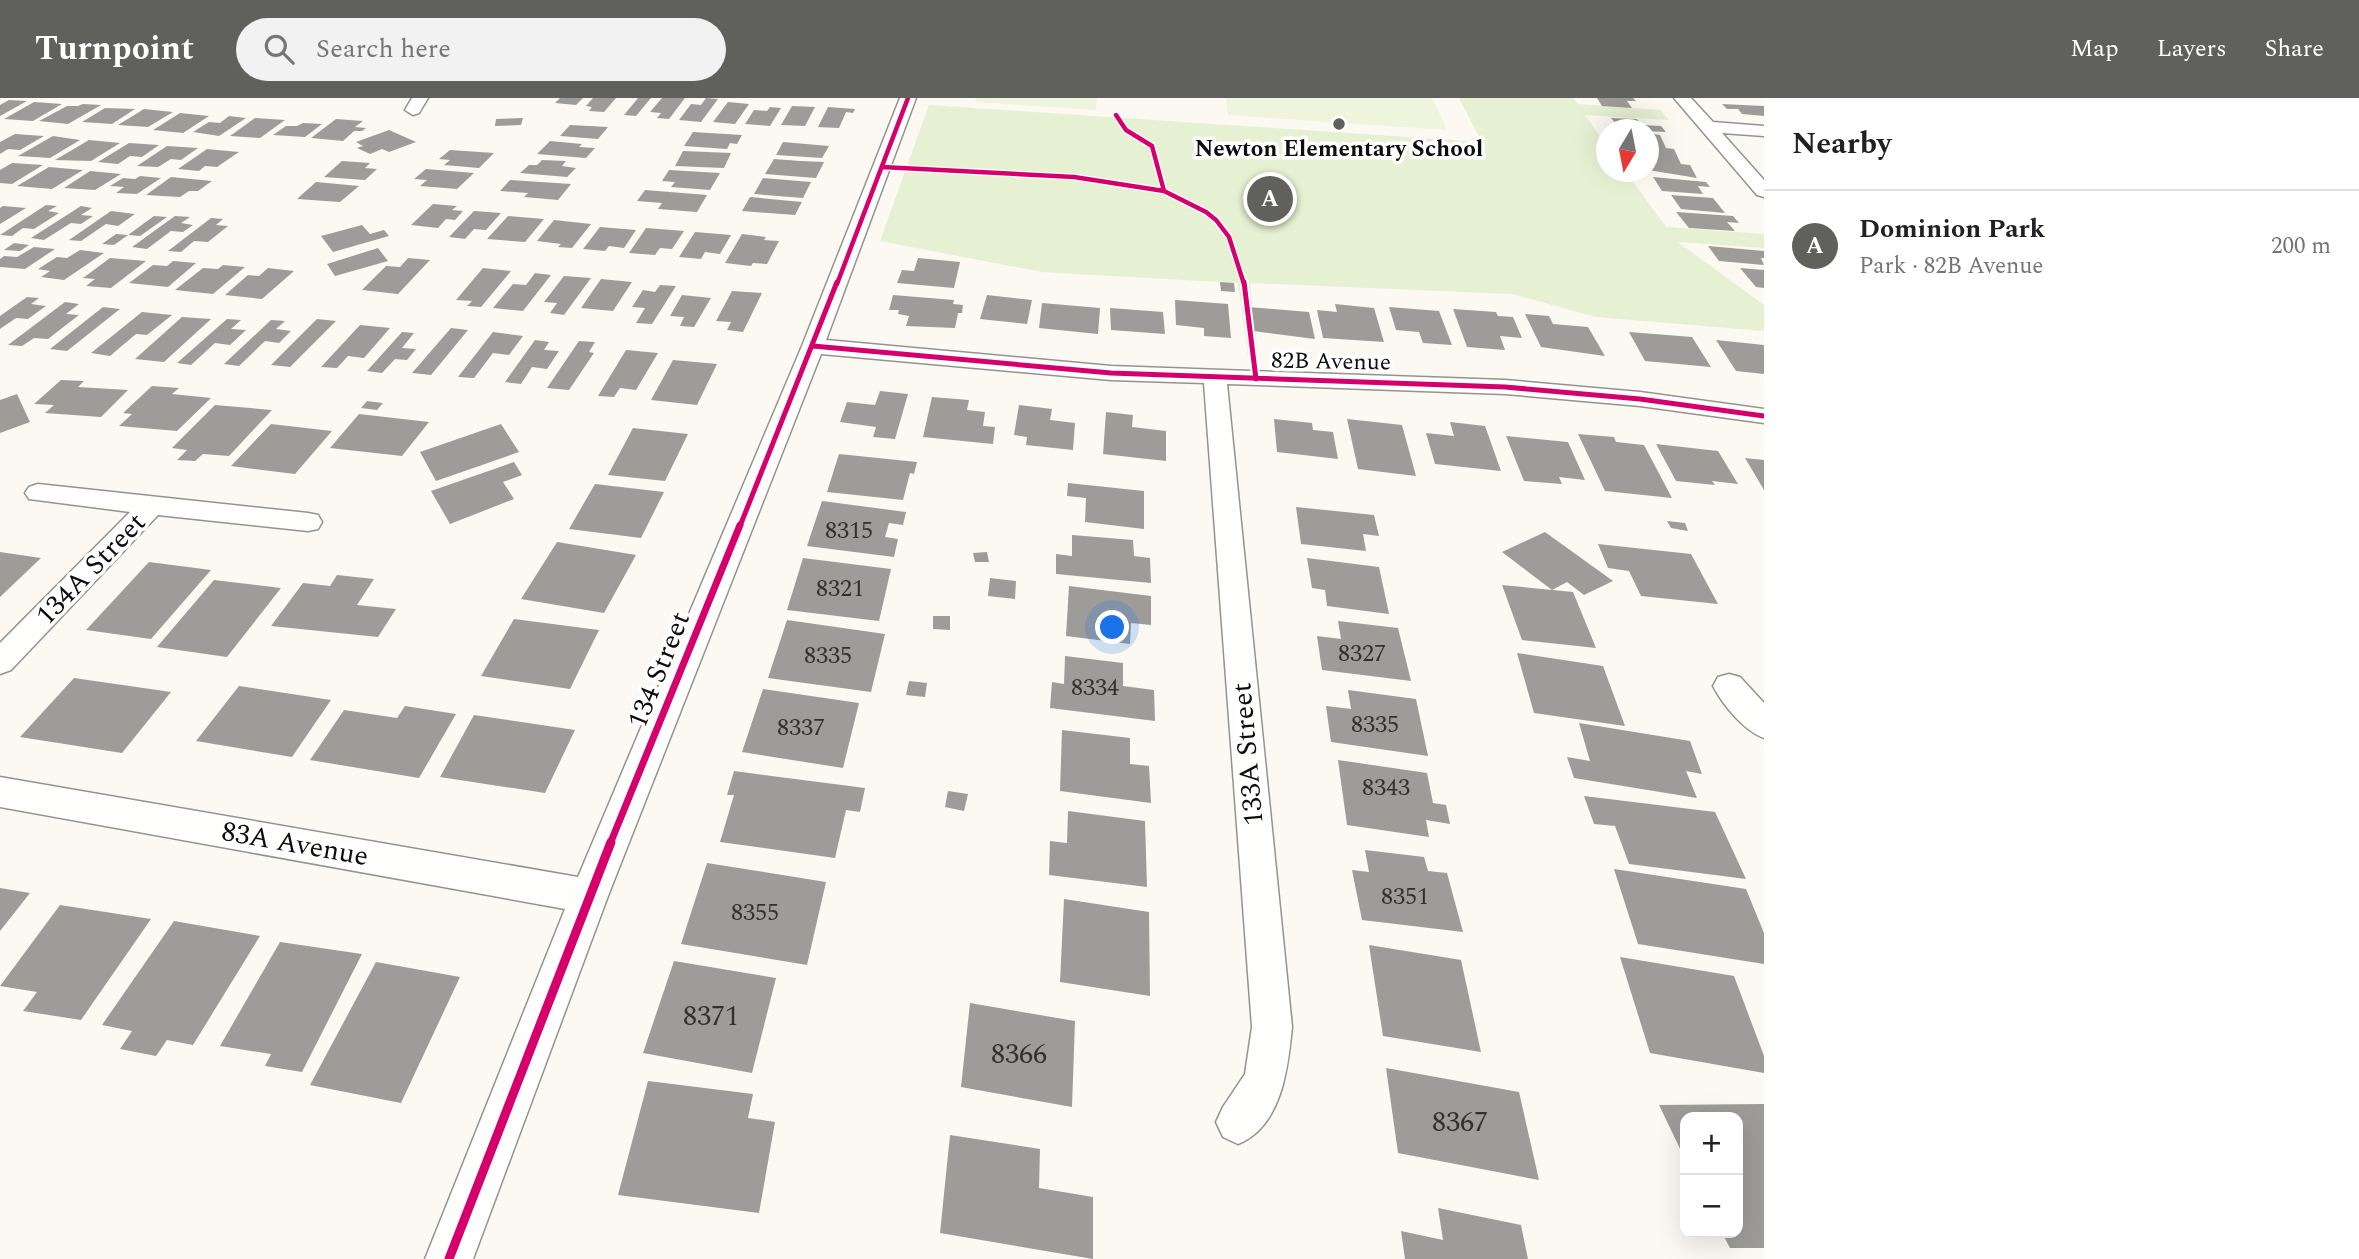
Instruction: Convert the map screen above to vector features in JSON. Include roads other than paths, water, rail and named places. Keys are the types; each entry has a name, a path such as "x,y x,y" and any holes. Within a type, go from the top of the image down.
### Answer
{"street":[{"name":"134 Street","path":"449,1259 590,896 813,346 908,98"},
{"path":"1682,98 1764,191"},
{"path":"1707,127 1764,131"},
{"name":"82B Avenue","path":"813,346 1059,370 1505,387 1628,398 1764,416"},
{"name":"133A Street","path":"1215,378 1272,1027 1265,1081 1238,1122"},
{"name":"134A Street","path":"38,493 309,522"},
{"name":"134A Street","path":"0,662 152,505"},
{"path":"1729,686 1764,725"},
{"name":"83A Avenue","path":"0,792 590,896"}],"place":[{"name":"Newton Elementary School","path":"1339,124"},
{"name":"Dominion Park","path":"1270,199"}]}
